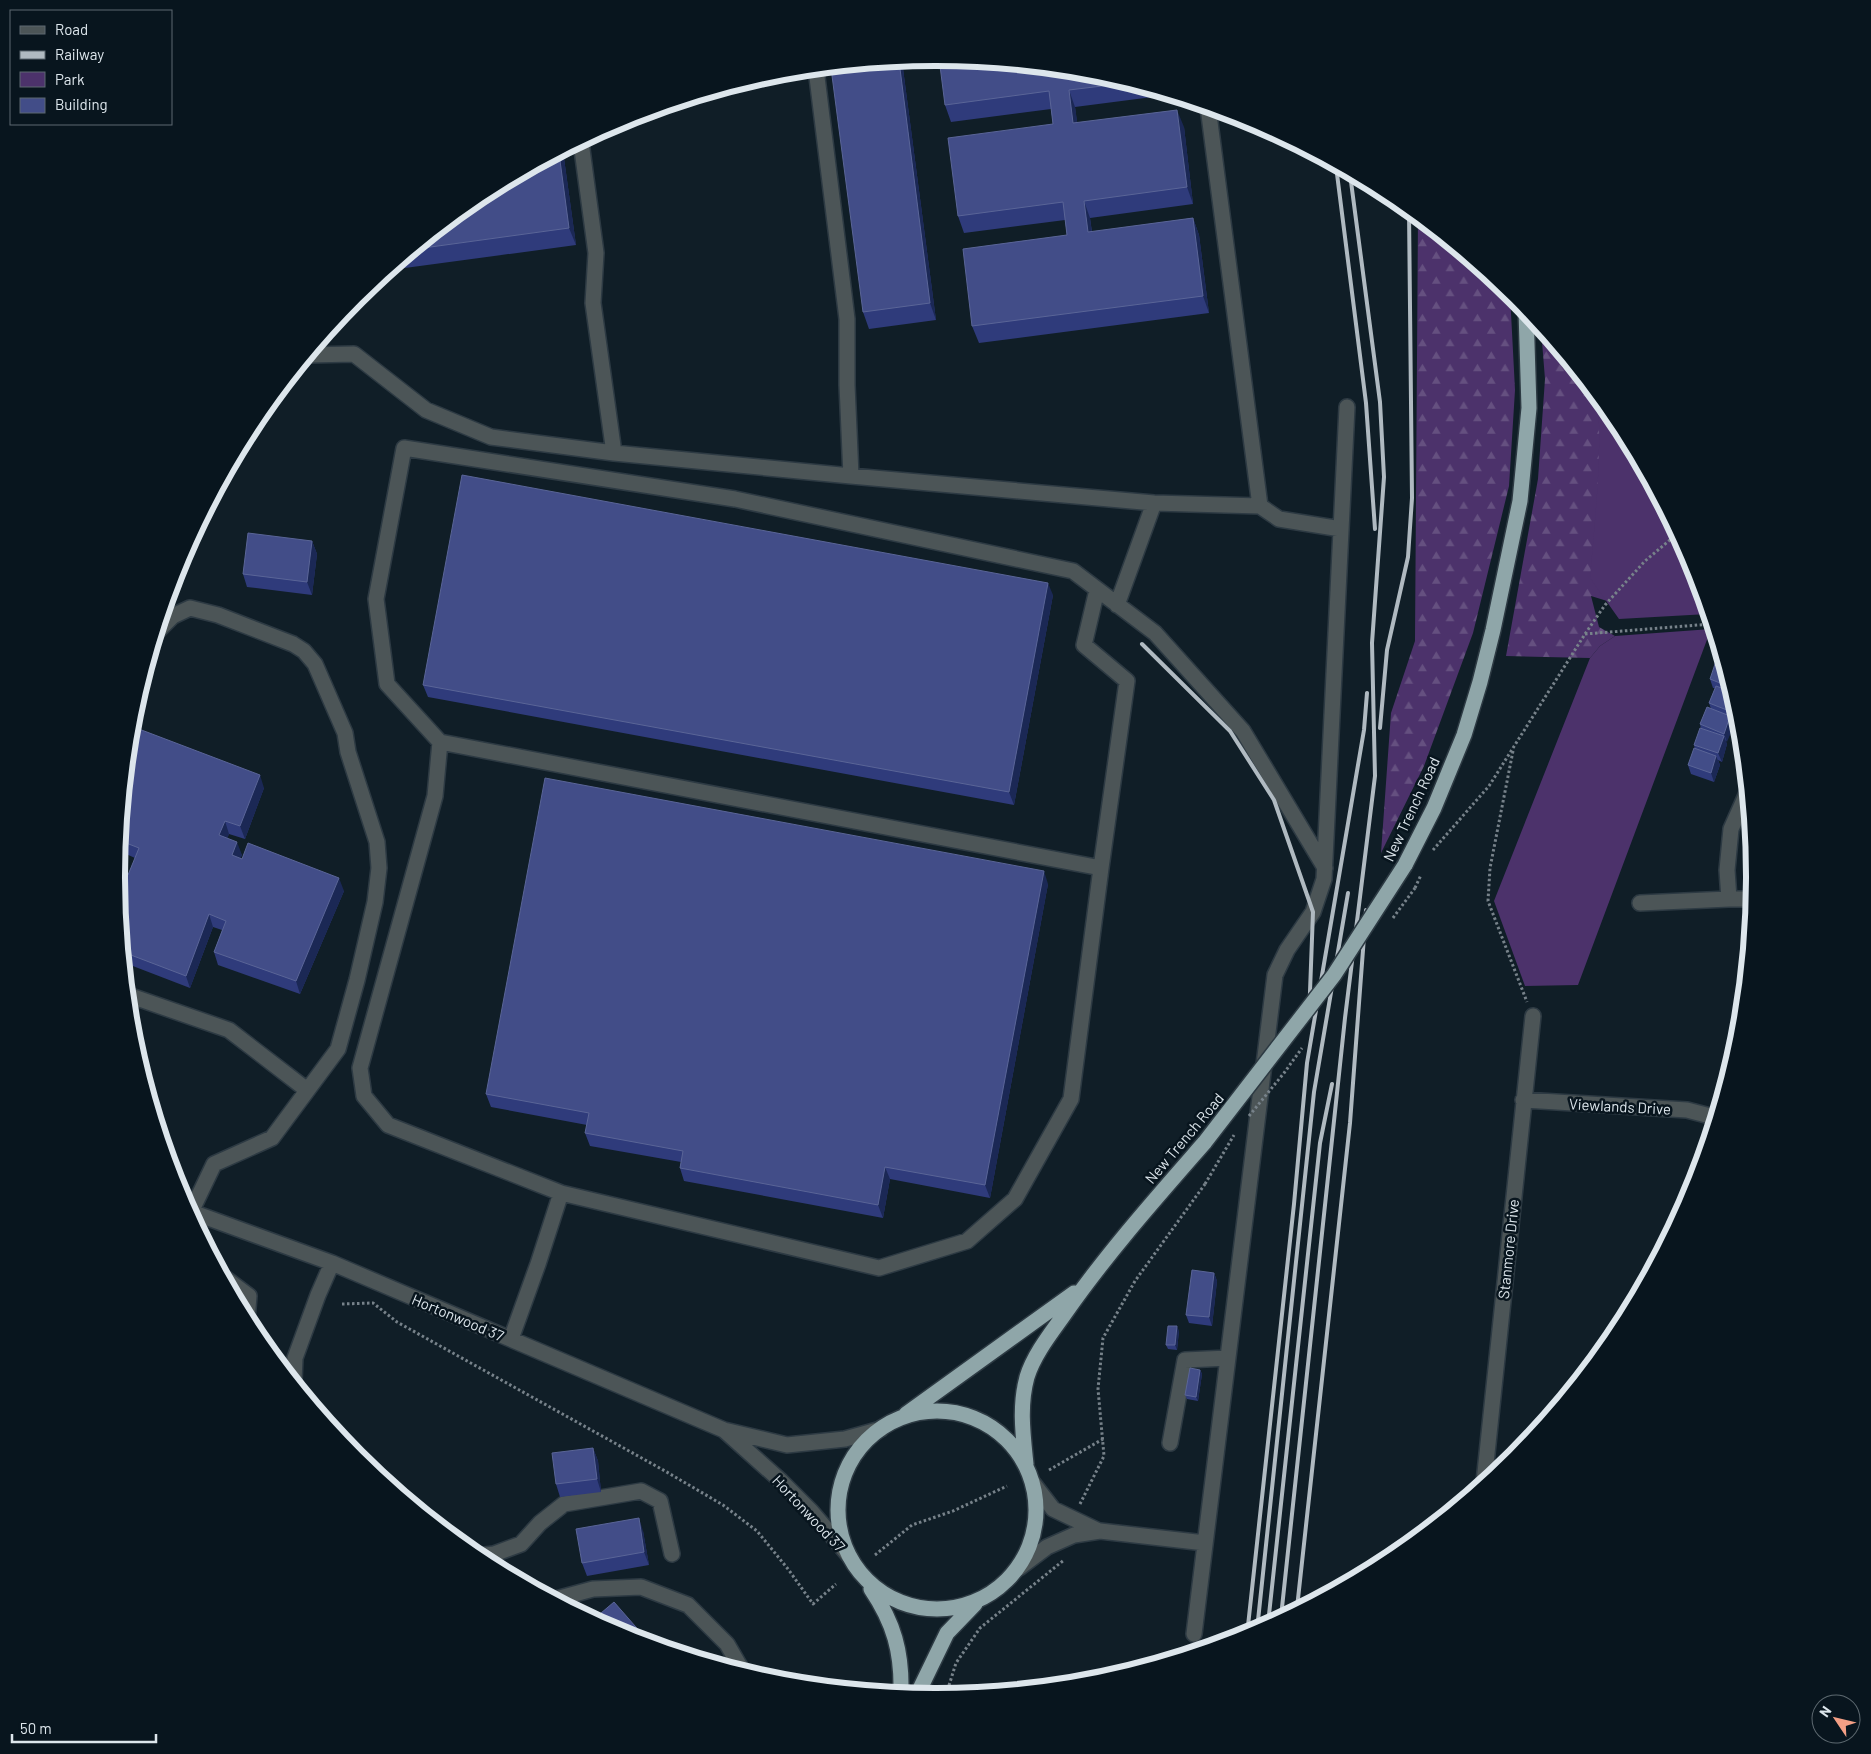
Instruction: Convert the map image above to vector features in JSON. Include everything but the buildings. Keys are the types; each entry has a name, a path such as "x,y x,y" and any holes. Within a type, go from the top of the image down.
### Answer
{"highway":[{"name":"New Trench Road","path":"1026,1465 1022,1399 1028,1375 1044,1343 1085,1284 1120,1240 1205,1142 1334,975 1405,865 1434,808 1464,734 1480,682 1520,501 1529,408 1526,322"},
{"name":"New Trench Road","path":"898,1419 1085,1284"},
{"path":"854,1564 878,1591 897,1602 911,1606 932,1610 954,1608 978,1601 990,1595 1003,1585 1019,1568 1029,1549 1035,1530 1037,1503 1033,1483 1026,1465 1012,1444 1000,1432 980,1420 946,1411 918,1413 898,1419 881,1429 859,1450 846,1470 840,1493 838,1517 841,1535 854,1564 884,1609 895,1637 901,1687"},
{"path":"921,1687 947,1633 978,1601"}],"street":[{"path":"817,75 848,319 847,385 851,476"},
{"path":"1209,114 1260,506"},
{"path":"582,148 596,253 593,303 614,452"},
{"path":"315,355 354,354 426,410 491,437 614,452 851,476 1154,503 1260,506 1278,519 1341,529"},
{"path":"1194,1634 1275,975 1287,950 1313,912 1324,879 1347,407"},
{"path":"1101,868 440,742 387,684 376,599 404,448 735,499 1073,571 1155,633 1243,731 1325,868"},
{"path":"1117,605 1154,503"},
{"path":"440,742 435,796 360,1068 364,1096 388,1125 562,1193 879,1268 966,1241 1015,1199 1071,1099 1126,681 1084,645 1097,590"},
{"path":"165,624 173,616 190,608 218,616 293,644 304,650 314,664 344,733 348,752 377,842 379,868 375,902 357,980 338,1048 272,1138 214,1164 194,1204"},
{"path":"1729,899 1728,870 1731,829 1743,803"},
{"path":"1640,903 1746,899"},
{"path":"134,997 229,1030 307,1090"},
{"name":"Stanmore Drive","path":"1485,1473 1533,1016"},
{"name":"Viewlands Drive","path":"1523,1100 1687,1110 1710,1116"},
{"path":"511,1339 562,1193"},
{"name":"Hortonwood 37","path":"199,1215 332,1263 724,1430 787,1445 845,1439 881,1429"},
{"path":"295,1374 296,1358 318,1295 332,1263"},
{"path":"235,1286 249,1296 248,1306"},
{"path":"1170,1443 1185,1360 1228,1358"},
{"name":"Hortonwood 37","path":"724,1430 781,1481 811,1511 854,1564"},
{"path":"1033,1483 1053,1509 1075,1521 1100,1531 1205,1543"},
{"path":"490,1554 521,1544 540,1523 564,1504 641,1491 660,1501 672,1554"},
{"path":"1019,1568 1046,1547 1071,1536 1100,1531"},
{"path":"564,1597 593,1589 641,1587 688,1605 727,1644 738,1663"}],"path":[{"path":"1430,853 1489,786 1605,605 1634,573 1672,538"},
{"path":"1585,634 1706,624"},
{"path":"1514,748 1490,868 1488,901 1533,1016"},
{"path":"1075,1521 1080,1504 1104,1456 1098,1389 1102,1338 1135,1280 1205,1184"},
{"path":"342,1304 373,1303 397,1322 723,1505 757,1531 813,1604 836,1584"},
{"path":"1050,1470 1103,1439"},
{"path":"876,1555 912,1525 953,1511 1007,1486"},
{"path":"948,1688 956,1663 980,1628 1065,1559 1071,1536"}],"green space":[{"path":"1418,226 1470,267 1511,306 1515,390 1509,486 1473,633 1424,766 1381,853 1391,713 1415,641"},
{"path":"1542,339 1579,383 1612,430 1630,608 1591,596 1599,627 1615,636 1600,646 1590,658 1506,656 1538,479 1545,379"},
{"path":"1599,411 1638,472 1663,518 1685,567 1702,614 1619,619 1590,578 1599,466"},
{"path":"1707,629 1709,635 1578,985 1525,986 1494,901 1590,658 1600,646 1615,636"}],"railway":[{"path":"1337,173 1366,403 1375,529"},
{"path":"1282,1610 1345,1018 1375,776 1372,643 1384,477 1380,402 1351,181"},
{"path":"1380,728 1387,650 1408,557 1412,498 1409,220"},
{"path":"1142,644 1230,731 1274,800 1313,912 1309,1018"},
{"path":"1248,1625 1294,1204 1307,1063 1364,730 1367,693"},
{"path":"1258,1620 1314,1092 1348,893"},
{"path":"1298,1602 1350,1123 1366,910"},
{"path":"1269,1615 1320,1143 1332,1084"}]}
